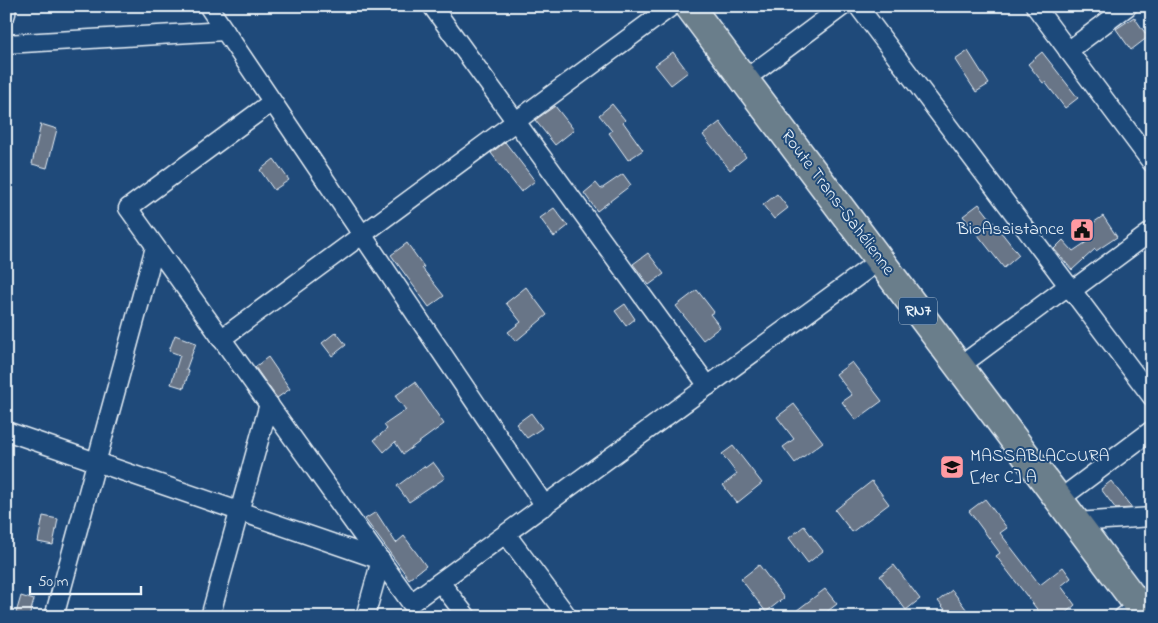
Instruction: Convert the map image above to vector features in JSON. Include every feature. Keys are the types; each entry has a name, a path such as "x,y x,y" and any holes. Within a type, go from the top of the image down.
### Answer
{"highway":[{"name":"Route Trans-Sahélienne","path":"689,6 1060,499 1136,613"}],"street":[{"path":"6,14 7,6"},
{"path":"208,6 545,506"},
{"path":"432,6 708,386"},
{"path":"221,339 672,6"},
{"path":"744,80 843,6"},
{"path":"858,6 1152,398"},
{"path":"1034,6 1152,163"},
{"path":"1068,51 1128,6"},
{"path":"6,44 225,31"},
{"path":"272,102 128,208 411,603 880,260"},
{"path":"960,366 1152,231"},
{"path":"54,617 156,246"},
{"path":"210,617 268,404"},
{"path":"1060,499 1152,430"},
{"path":"6,431 381,560"},
{"path":"1076,522 1152,517"},
{"path":"506,534 568,617"},
{"path":"365,617 381,560"},
{"path":"440,582 467,617"}],"building":[{"path":"1134,17 1148,37 1131,50 1116,29"},
{"path":"968,51 989,84 976,92 955,60"},
{"path":"673,52 688,72 671,85 655,65"},
{"path":"1042,52 1078,98 1065,108 1028,64"},
{"path":"612,104 625,120 623,122 643,150 628,160 609,133 612,131 599,115"},
{"path":"555,106 574,130 555,145 535,120"},
{"path":"720,122 746,157 730,170 703,135"},
{"path":"41,124 57,129 47,168 32,164"},
{"path":"505,142 535,181 521,192 491,153"},
{"path":"274,159 289,180 274,190 260,170"},
{"path":"623,174 631,185 597,211 584,193 596,183 601,189"},
{"path":"777,194 788,208 774,219 763,205"},
{"path":"979,204 1019,255 1004,268 963,216"},
{"path":"554,208 568,226 554,237 540,218"},
{"path":"1103,216 1117,237 1096,251 1095,249 1072,270 1054,249 1063,240 1073,251 1094,237 1087,227"},
{"path":"407,243 424,267 422,268 444,296 429,307 391,255"},
{"path":"648,253 664,274 649,285 633,264"},
{"path":"526,287 547,315 516,341 508,332 521,322 506,303"},
{"path":"697,290 714,312 710,314 720,327 703,340 676,306"},
{"path":"625,304 635,319 626,326 615,311"},
{"path":"336,332 346,345 332,356 322,343"},
{"path":"175,335 196,343 186,370 189,371 184,388 171,384 180,355 169,351"},
{"path":"268,357 290,389 277,398 255,367"},
{"path":"852,362 882,401 856,420 842,402 852,395 836,374"},
{"path":"415,382 444,424 403,454 395,442 384,452 374,440 387,429 384,425 406,410 395,396"},
{"path":"794,404 823,442 795,463 783,447 794,439 777,417"},
{"path":"531,413 542,428 527,438 516,424"},
{"path":"733,446 762,483 737,503 723,485 737,474 722,454"},
{"path":"433,462 445,478 409,502 397,486 424,466 425,468"},
{"path":"872,481 889,504 852,532 835,510"},
{"path":"1111,481 1132,508 1116,509 1101,489"},
{"path":"985,499 1007,528 1000,533 1040,585 1063,567 1071,578 1061,586 1075,605 1061,617 1043,617 996,556 1000,553 969,511"},
{"path":"376,512 396,543 404,536 426,566 409,579 365,519"},
{"path":"43,516 58,519 53,545 38,542"},
{"path":"804,526 823,551 808,563 789,538"},
{"path":"759,565 784,598 766,612 741,579"},
{"path":"894,565 920,599 906,610 880,576"},
{"path":"825,589 837,604 820,617 788,617"},
{"path":"952,590 972,617 951,617 938,601"},
{"path":"21,596 34,600 29,617 16,613"}],"place":[{"name":"BioAssistance","path":"1082,230"},
{"name":"MASSABLACOURA [1er C] A","path":"952,467"}]}
